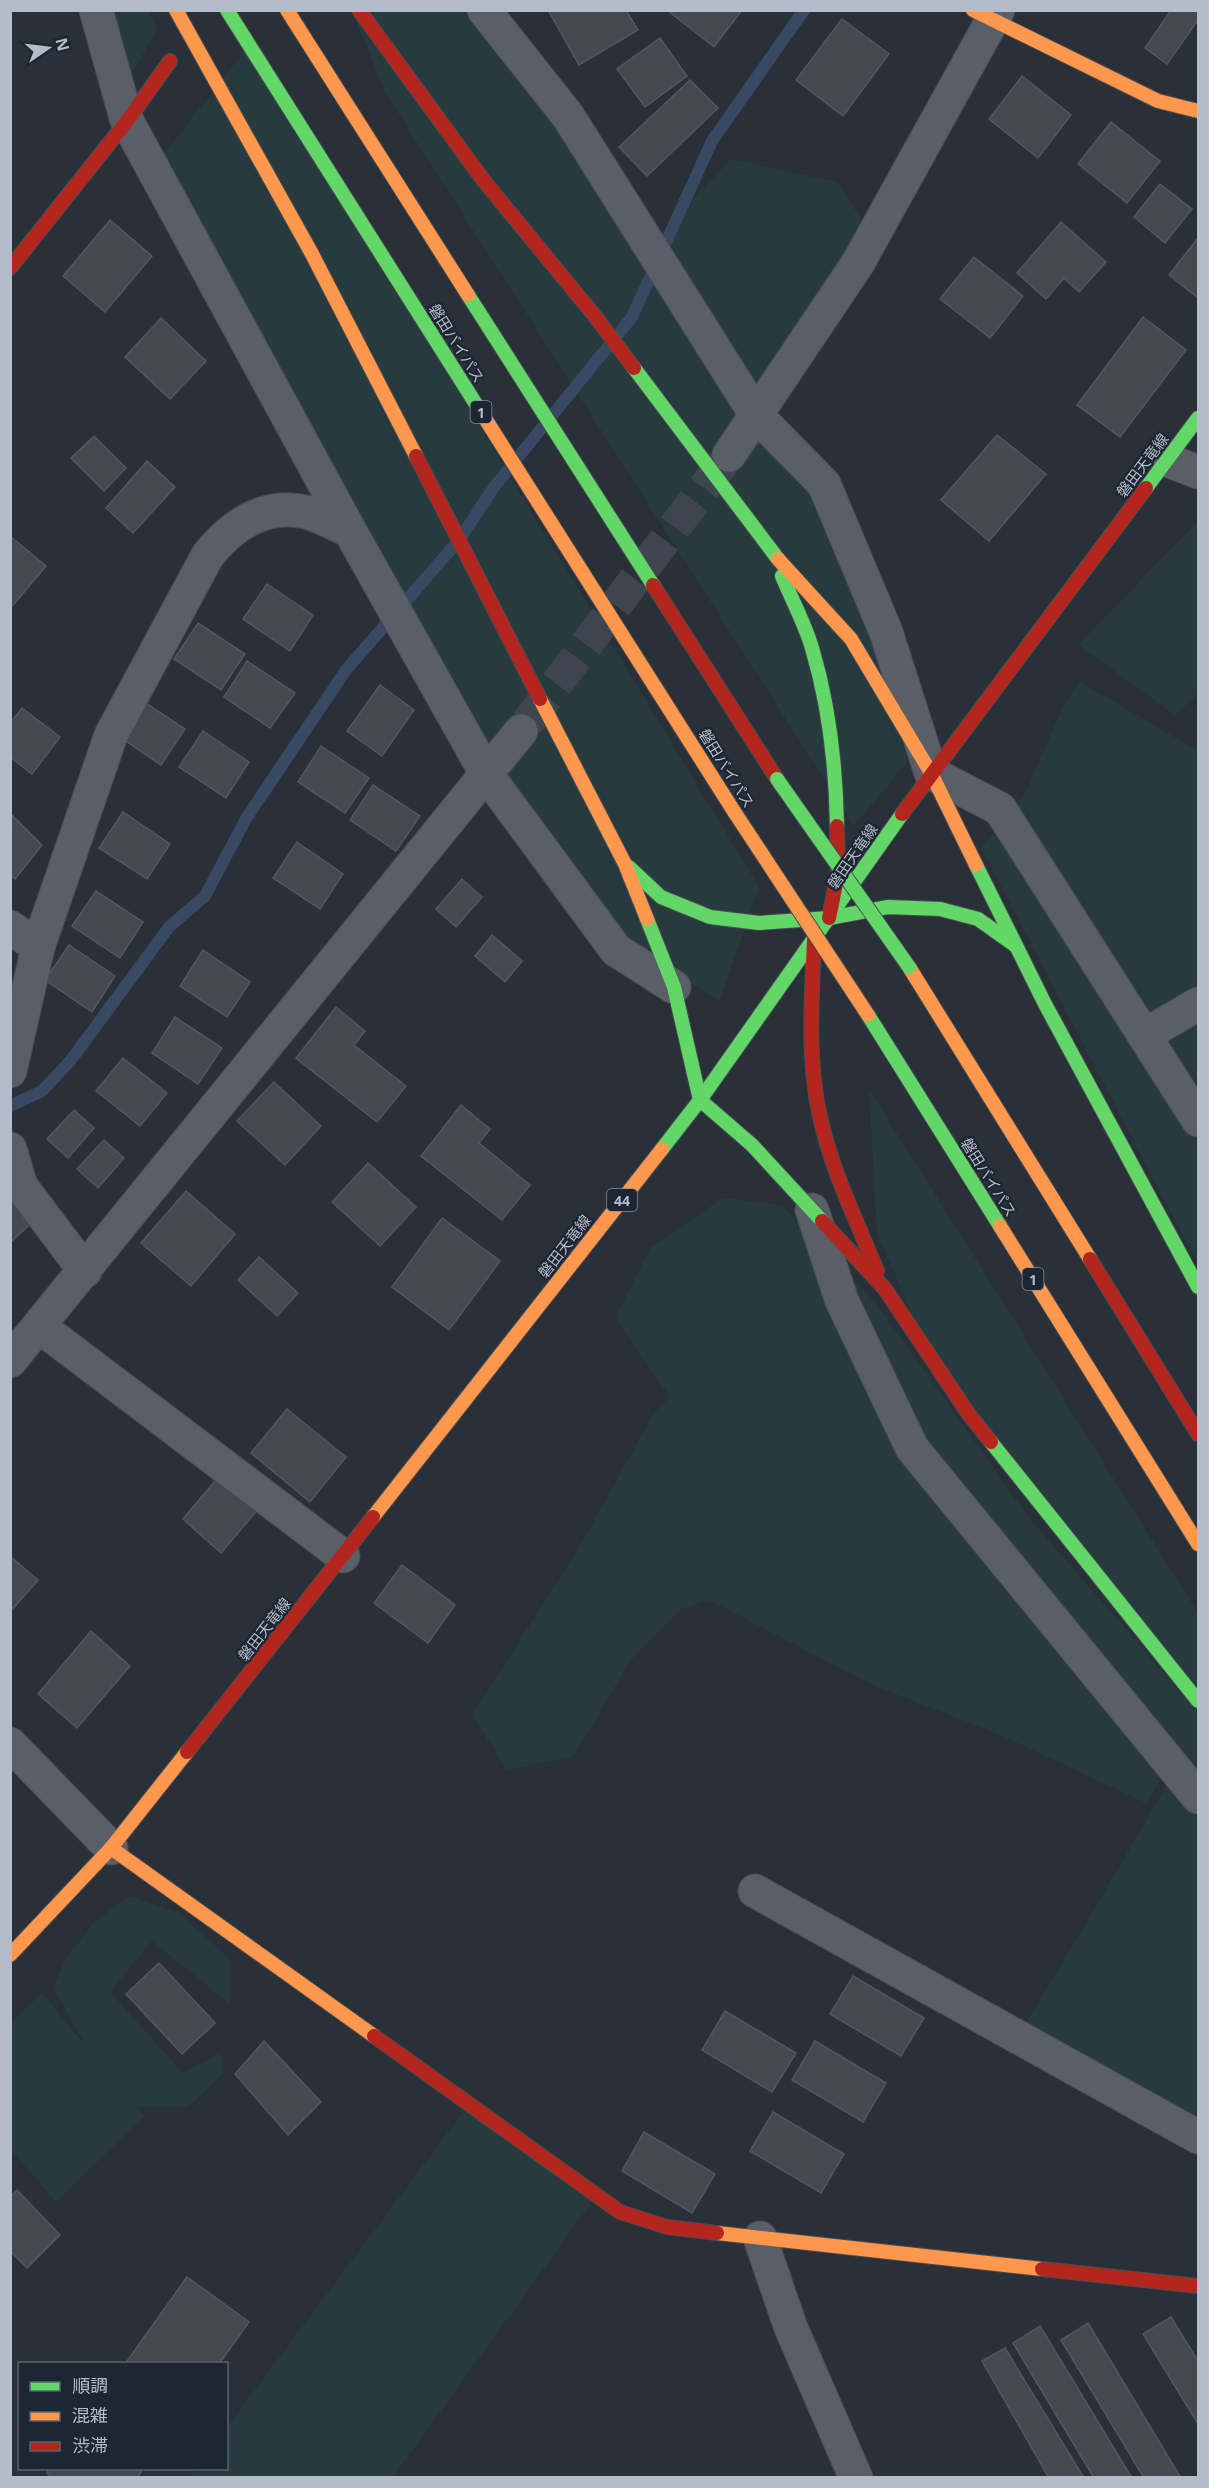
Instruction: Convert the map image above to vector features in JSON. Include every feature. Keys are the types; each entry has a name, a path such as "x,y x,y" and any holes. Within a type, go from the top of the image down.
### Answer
{"main road":[{"path":"176,10 312,254 625,864 674,987 700,1100 752,1145 885,1289 968,1413 1198,1701"},
{"name":"磐田バイパス","path":"227,10 735,813 868,1015 1198,1544"},
{"path":"287,10 777,779 909,967 1198,1434"},
{"path":"359,10 484,181 594,315 772,552 851,639 931,773 1050,1013 1198,1287"},
{"path":"988,14 1158,100 1198,111"},
{"path":"10,268 127,121 170,61"},
{"name":"磐田天竜線","path":"10,1954 111,1848 700,1100 931,773 1198,418"},
{"path":"772,552 812,647 824,701 837,805 838,874 829,918"},
{"path":"625,864 661,897 710,917 759,923 829,918 888,907 940,909 978,919 1017,947"},
{"path":"814,939 812,1034 815,1090 826,1138 885,1289"},
{"path":"111,1848 620,2212 667,2227 1198,2286"}],"street":[{"path":"96,10 127,121 350,531 487,775 616,950 674,987"},
{"path":"484,10 568,116 756,415 824,484 886,632 931,773 1000,809 1198,1120"},
{"path":"729,455 858,263 988,14"},
{"path":"1167,460 1198,472"},
{"path":"10,1071 38,947 111,735 208,555 225,534 247,518 275,511 306,512 350,531"},
{"path":"10,1361 40,1327 487,775 520,731"},
{"path":"10,927 38,947"},
{"path":"1145,1035 1198,1004"},
{"path":"10,1149 21,1186 85,1271"},
{"path":"812,1210 842,1301 912,1448 1198,1797"},
{"path":"40,1327 343,1556"},
{"path":"10,1744 111,1848"},
{"path":"755,1891 1198,2137"},
{"path":"760,2238 791,2328 856,2478"}],"green space":[{"path":"107,11 148,11 157,30 131,75"},
{"path":"352,11 470,11 648,247 731,159 837,182 873,237 756,415 824,484 873,603 907,762 854,826 386,94"},
{"path":"249,45 759,887 720,1000 606,937 529,832 153,168"},
{"path":"1198,521 1198,694 1175,715 1078,645"},
{"path":"1079,681 1198,751 1198,1264 981,848 1027,791 1055,723"},
{"path":"869,1089 1198,1613 1198,1699 931,1357 877,1233"},
{"path":"723,1198 782,1205 876,1303 1027,1515 1198,1713 1198,2148 1024,2027 1174,1774 1170,1764 1146,1803 996,1733 877,1687 709,1600 681,1609 630,1661 574,1756 507,1770 472,1715 577,1551 654,1413 670,1397 615,1318 650,1248"},
{"path":"131,1896 177,1912 230,1959 230,2004 152,1941 110,1992 183,2073 220,2053 224,2072 188,2107 137,2107 144,2116 56,2202 11,2150 11,2022 42,1993 86,2046 54,1989 64,1962 95,1921"},
{"path":"469,2104 597,2195 393,2477 189,2478 194,2470 228,2470 228,2426"}],"building":[{"path":"548,10 626,10 638,30 579,65"},
{"path":"667,10 742,10 714,47"},
{"path":"1171,10 1198,10 1198,20 1167,64 1145,48"},
{"path":"842,19 889,54 843,116 796,80"},
{"path":"660,38 687,76 645,107 617,69"},
{"path":"1022,76 1071,115 1038,158 989,119"},
{"path":"690,80 718,108 647,176 619,147"},
{"path":"1111,122 1160,161 1127,203 1078,164"},
{"path":"1160,184 1192,209 1165,243 1134,217"},
{"path":"110,220 152,256 105,312 63,276"},
{"path":"1061,222 1106,262 1079,292 1064,278 1046,299 1017,273"},
{"path":"1198,238 1198,298 1169,275"},
{"path":"974,257 1023,296 990,338 940,299"},
{"path":"1143,317 1186,350 1120,437 1077,405"},
{"path":"161,318 206,361 170,399 125,357"},
{"path":"997,435 1046,474 989,541 941,500"},
{"path":"94,436 126,468 104,491 71,458"},
{"path":"147,461 175,487 133,533 106,508"},
{"path":"10,536 46,566 10,609"},
{"path":"267,584 313,615 290,651 243,619"},
{"path":"198,623 245,654 221,690 174,659"},
{"path":"247,661 295,693 270,728 224,697"},
{"path":"380,685 414,710 382,756 347,731"},
{"path":"138,698 185,729 161,765 114,733"},
{"path":"22,708 60,737 32,774 10,757 10,723"},
{"path":"203,731 249,762 226,798 179,767"},
{"path":"321,746 369,778 345,813 298,782"},
{"path":"373,785 420,816 396,851 350,820"},
{"path":"123,812 170,844 147,879 99,848"},
{"path":"12,815 42,845 15,879 10,876"},
{"path":"297,842 343,874 320,909 273,878"},
{"path":"462,879 482,897 456,927 436,909"},
{"path":"96,891 143,922 120,958 72,926"},
{"path":"492,935 522,961 505,982 475,956"},
{"path":"69,945 115,976 92,1012 45,980"},
{"path":"203,950 250,982 227,1017 180,986"},
{"path":"336,1007 365,1031 354,1045 406,1086 377,1122 296,1058"},
{"path":"175,1017 222,1048 198,1084 152,1053"},
{"path":"123,1058 167,1093 140,1126 96,1091"},
{"path":"274,1082 321,1126 285,1165 237,1121"},
{"path":"461,1105 490,1129 479,1143 530,1185 502,1220 421,1156"},
{"path":"74,1110 94,1128 68,1158 47,1139"},
{"path":"104,1140 124,1158 98,1188 77,1169"},
{"path":"368,1163 416,1207 380,1246 332,1202"},
{"path":"186,1191 235,1234 191,1286 141,1243"},
{"path":"10,1201 32,1222 10,1243"},
{"path":"442,1218 500,1261 449,1330 392,1287"},
{"path":"259,1257 298,1293 277,1316 238,1280"},
{"path":"287,1409 346,1457 310,1502 251,1453"},
{"path":"220,1475 259,1508 221,1553 183,1519"},
{"path":"10,1556 38,1580 10,1612"},
{"path":"402,1565 455,1605 428,1643 374,1603"},
{"path":"91,1631 130,1666 77,1728 38,1694"},
{"path":"159,1963 215,2023 182,2054 126,1994"},
{"path":"853,1976 924,2018 901,2056 830,2014"},
{"path":"725,2011 796,2053 772,2092 702,2050"},
{"path":"264,2041 321,2102 288,2135 235,2074"},
{"path":"815,2041 886,2083 863,2122 792,2080"},
{"path":"773,2112 844,2154 821,2193 750,2151"},
{"path":"644,2132 715,2174 692,2213 622,2171"},
{"path":"17,2190 60,2235 27,2268 10,2251 10,2197"},
{"path":"187,2277 249,2322 220,2362 126,2362"},
{"path":"1171,2317 1198,2361 1198,2424 1143,2334"},
{"path":"1088,2323 1181,2478 1144,2478 1061,2340"},
{"path":"1040,2326 1132,2478 1094,2478 1013,2343"},
{"path":"1005,2348 1084,2478 1049,2478 982,2361"},
{"path":"48,2470 143,2470 137,2478 53,2478 47,2473"}],"waterway":[{"path":"10,1106 42,1091 71,1060 169,927 205,896 247,817 346,670 459,540 494,487 632,317 712,141 804,10"}],"tunnel":[{"path":"527,723 729,455"}],"traffic: fast":[{"path":"227,10 479,409"},
{"path":"468,295 653,585"},
{"path":"634,368 778,559"},
{"path":"1146,488 1198,418"},
{"path":"782,576 809,639 823,692 833,759 837,826"},
{"path":"777,779 909,967"},
{"path":"662,1149 700,1100 902,814"},
{"path":"976,865 1045,1004 1198,1287"},
{"path":"629,867 661,897 710,917 759,923 829,918 888,907 940,909 978,919 1016,946"},
{"path":"647,919 674,987 700,1100 752,1145 822,1221"},
{"path":"868,1015 1000,1226"},
{"path":"991,1442 1198,1701"}],"traffic: slow":[{"path":"176,10 312,254 416,456"},
{"path":"287,10 468,295"},
{"path":"973,10 1158,101 1198,111"},
{"path":"479,409 735,813"},
{"path":"778,559 851,639 931,773 976,865"},
{"path":"540,699 625,864 647,919"},
{"path":"735,813 868,1015"},
{"path":"909,967 1090,1259"},
{"path":"373,1517 662,1149"},
{"path":"1000,1226 1198,1544"},
{"path":"10,1955 111,1848 187,1752"},
{"path":"111,1848 374,2036"},
{"path":"717,2233 1042,2269"}],"traffic: jam":[{"path":"359,10 484,181 594,315 634,368"},
{"path":"10,268 127,121 170,61"},
{"path":"416,456 540,699"},
{"path":"902,814 1146,488"},
{"path":"653,585 777,779"},
{"path":"829,918 838,874 837,826"},
{"path":"814,939 812,1048 815,1091 830,1153 877,1271"},
{"path":"822,1221 885,1289 968,1413 991,1442"},
{"path":"1090,1259 1198,1434"},
{"path":"187,1752 373,1517"},
{"path":"374,2036 620,2212 667,2227 717,2233"},
{"path":"1042,2269 1198,2286"}]}
